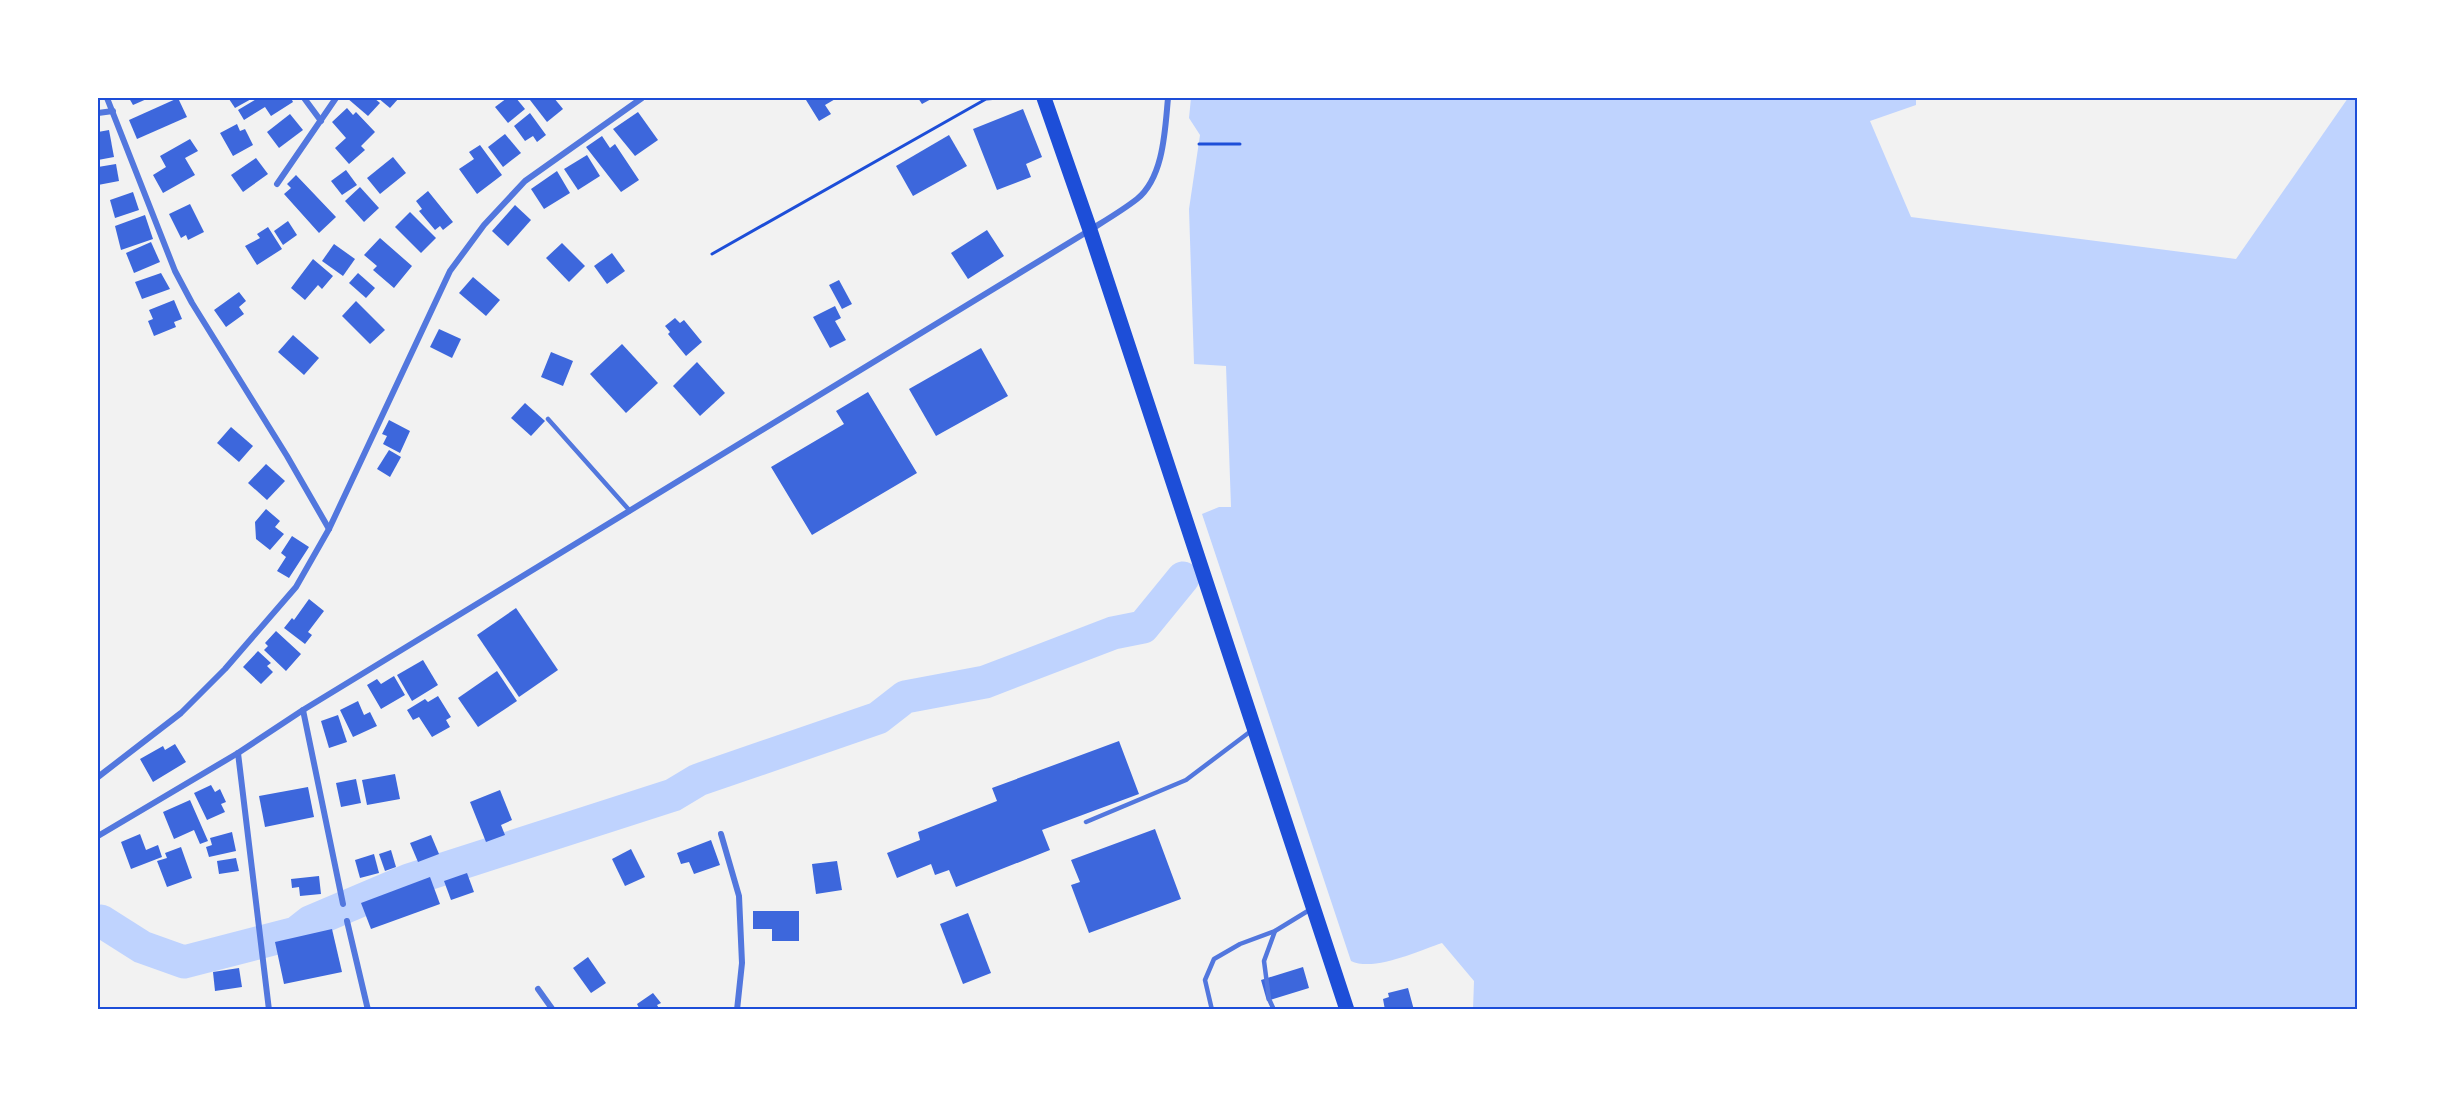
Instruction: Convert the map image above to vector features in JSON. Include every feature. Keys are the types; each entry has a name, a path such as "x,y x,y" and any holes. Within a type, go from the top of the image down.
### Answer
{"main road":[{"path":"1044,98 1090,230 1347,1010"}],"street":[{"path":"107,98 175,271 329,529"},
{"path":"304,98 321,121"},
{"path":"277,183 336,98"},
{"path":"98,777 181,713 225,669 296,587 329,529 450,271 484,225 525,181 642,98"},
{"path":"98,836 238,753 303,710 1090,230 1138,198 1158,165 1167,98"},
{"path":"98,112 113,111"},
{"path":"303,710 343,904"},
{"path":"238,753 270,1010"},
{"path":"721,834 739,896 742,963 737,1010"},
{"path":"347,921 368,1010"},
{"path":"538,988 553,1010"}],"lane":[{"path":"548,419 630,511"},
{"path":"1086,822 1186,780 1254,728"},
{"path":"1212,1010 1205,980 1214,959 1240,944 1275,931 1314,908"},
{"path":"1274,1010 1269,999 1264,961 1275,931"}],"path":[{"path":"712,254 986,99 999,98"},
{"path":"1199,144 1240,144"}],"water":[{"path":"1191,98 1916,98 1916,105 1870,121 1911,217 2236,259 2348,98 2357,98 2357,1009 1473,1010 1474,981 1442,943 1384,962 1361,964 1351,961 1202,514 1219,507 1231,507 1226,366 1194,364 1189,209 1200,135 1189,118"}],"building":[{"path":"129,98 149,98 133,105"},
{"path":"178,98 187,117 137,139 129,120"},
{"path":"253,98 235,108 229,99"},
{"path":"258,98 291,98 293,102 271,116 265,107 244,120 238,110"},
{"path":"347,98 374,98 380,103 368,116"},
{"path":"378,98 399,98 390,108"},
{"path":"507,98 516,98 525,109 508,123 495,107"},
{"path":"554,98 563,109 547,122 530,100"},
{"path":"837,98 825,105 831,114 819,121 806,100"},
{"path":"918,98 933,98 922,104"},
{"path":"347,108 353,115 356,112 375,132 361,146 365,150 349,164 335,148 346,138 332,122"},
{"path":"1023,109 1042,157 1026,164 1031,177 997,190 973,129"},
{"path":"638,112 658,140 635,156 613,129"},
{"path":"530,113 546,135 537,142 533,136 525,141 514,126"},
{"path":"290,114 303,130 279,148 267,132"},
{"path":"237,124 240,131 245,129 253,145 233,156 220,133"},
{"path":"109,130 114,157 98,160 98,132"},
{"path":"505,134 521,153 503,167 488,147"},
{"path":"949,135 967,166 913,196 896,166"},
{"path":"602,136 610,148 615,144 639,180 621,192 586,147"},
{"path":"190,139 198,151 185,158 195,175 163,193 153,175 166,167 160,156"},
{"path":"480,145 502,175 477,194 459,169 474,159 469,152"},
{"path":"587,155 600,176 578,190 564,169"},
{"path":"393,157 406,173 380,194 367,178"},
{"path":"256,158 268,174 243,192 231,175"},
{"path":"116,164 119,181 98,185 98,167"},
{"path":"346,170 357,185 342,195 331,181"},
{"path":"557,171 570,193 544,209 531,189"},
{"path":"296,175 336,217 319,233 284,194 291,188 287,184"},
{"path":"360,187 379,208 364,222 345,201"},
{"path":"428,191 453,222 443,230 440,226 435,230 419,211 422,209 416,201"},
{"path":"133,192 139,210 115,218 110,200"},
{"path":"190,204 204,232 188,240 186,235 181,238 169,214"},
{"path":"515,205 531,220 508,246 492,231"},
{"path":"410,212 436,238 421,253 395,227"},
{"path":"145,215 153,239 121,250 115,226"},
{"path":"288,221 297,235 283,245 274,231"},
{"path":"268,227 282,249 257,265 245,246 260,238 257,234"},
{"path":"987,230 1004,256 968,279 951,253"},
{"path":"380,238 412,266 394,288 373,270 377,266 364,255"},
{"path":"151,242 160,262 134,273 126,253"},
{"path":"562,243 585,266 569,282 546,258"},
{"path":"334,244 355,259 343,276 322,261"},
{"path":"612,253 625,271 607,284 594,266"},
{"path":"313,259 333,276 322,289 318,285 305,300 291,288"},
{"path":"161,273 170,289 142,299 135,282"},
{"path":"358,273 375,288 366,298 349,283"},
{"path":"473,277 500,300 486,316 459,293"},
{"path":"839,280 852,304 842,309 829,285"},
{"path":"239,292 246,301 239,307 244,314 226,327 214,310"},
{"path":"174,300 182,319 174,322 176,327 154,336 148,321 153,319 149,310"},
{"path":"356,301 385,330 370,344 342,316"},
{"path":"835,306 841,318 835,321 846,340 830,348 813,317"},
{"path":"675,318 680,323 684,320 702,342 686,356 668,334 670,332 665,326"},
{"path":"439,329 461,339 452,358 430,347"},
{"path":"293,335 319,358 304,375 278,352"},
{"path":"622,344 658,383 626,413 590,374"},
{"path":"981,348 1008,396 936,436 909,389"},
{"path":"551,352 573,361 563,386 541,377"},
{"path":"697,362 725,393 700,416 673,386"},
{"path":"868,392 917,473 812,535 771,467 844,424 836,411"},
{"path":"525,403 545,421 531,436 511,418"},
{"path":"389,420 410,431 400,453 383,444 387,436 382,434"},
{"path":"231,427 253,446 239,462 217,443"},
{"path":"389,450 401,457 390,477 377,469"},
{"path":"266,464 285,481 267,500 248,483"},
{"path":"266,509 280,521 275,527 284,534 270,550 256,539 255,522"},
{"path":"292,536 309,547 289,578 277,571 286,557 281,553"},
{"path":"309,599 324,611 308,632 312,635 305,644 284,628 292,618 294,620"},
{"path":"516,608 558,670 519,697 477,635"},
{"path":"276,631 301,654 286,671 264,650 268,646 265,643"},
{"path":"258,651 271,663 267,666 273,672 261,684 243,667"},
{"path":"423,660 438,685 412,701 397,675"},
{"path":"497,671 517,701 478,727 458,698"},
{"path":"394,676 405,695 381,709 367,685 377,679 381,684"},
{"path":"438,696 451,717 446,720 450,727 432,737 419,717 413,720 407,710 425,699 428,702"},
{"path":"358,701 364,715 370,712 377,726 353,737 340,710"},
{"path":"338,715 347,742 329,748 321,721"},
{"path":"1119,741 1139,794 1042,830 1050,850 956,887 949,870 935,875 931,864 897,878 887,853 920,840 918,832 997,801 992,788"},
{"path":"175,744 186,762 153,782 140,759 163,746 165,750"},
{"path":"395,774 400,799 367,805 362,780"},
{"path":"356,779 361,803 341,807 336,783"},
{"path":"211,785 215,792 220,789 226,802 221,804 225,812 207,820 194,793"},
{"path":"308,787 314,817 265,827 259,796"},
{"path":"500,790 512,820 501,825 505,835 486,842 470,802"},
{"path":"190,800 208,841 200,844 194,830 174,839 163,812"},
{"path":"1155,829 1181,899 1089,933 1071,885 1080,882 1071,860"},
{"path":"232,832 236,851 209,857 206,847 212,845 210,838"},
{"path":"140,834 146,850 158,845 162,857 131,869 121,842"},
{"path":"431,835 439,854 418,862 410,843"},
{"path":"711,840 720,865 694,874 689,862 681,864 677,853"},
{"path":"181,847 192,878 167,887 157,861 167,858 165,853"},
{"path":"631,849 645,877 625,886 612,859"},
{"path":"391,850 396,867 385,871 379,854"},
{"path":"374,854 379,873 360,878 355,860"},
{"path":"236,858 239,871 219,874 217,861"},
{"path":"837,861 842,890 816,894 812,864"},
{"path":"467,873 474,892 451,900 444,881"},
{"path":"319,876 321,894 300,896 299,887 292,888 291,879"},
{"path":"430,877 440,904 371,929 361,903"},
{"path":"753,911 799,911 799,941 772,941 772,929 753,929"},
{"path":"968,913 991,973 963,984 940,924"},
{"path":"332,929 342,972 284,984 275,942"},
{"path":"588,957 606,983 591,993 573,968"},
{"path":"1303,967 1309,988 1267,1001 1261,980"},
{"path":"239,968 242,987 215,991 213,972"},
{"path":"1408,988 1414,1010 1385,1010 1383,999 1389,997 1388,993"},
{"path":"653,993 661,1003 657,1005 660,1010 640,1010 637,1004"}],"waterway":[{"path":"98,922 101,921 142,947 184,962 296,933 310,922 409,880 673,795 698,780 878,718 905,697 985,682 1113,633 1143,627 1183,578"}]}
